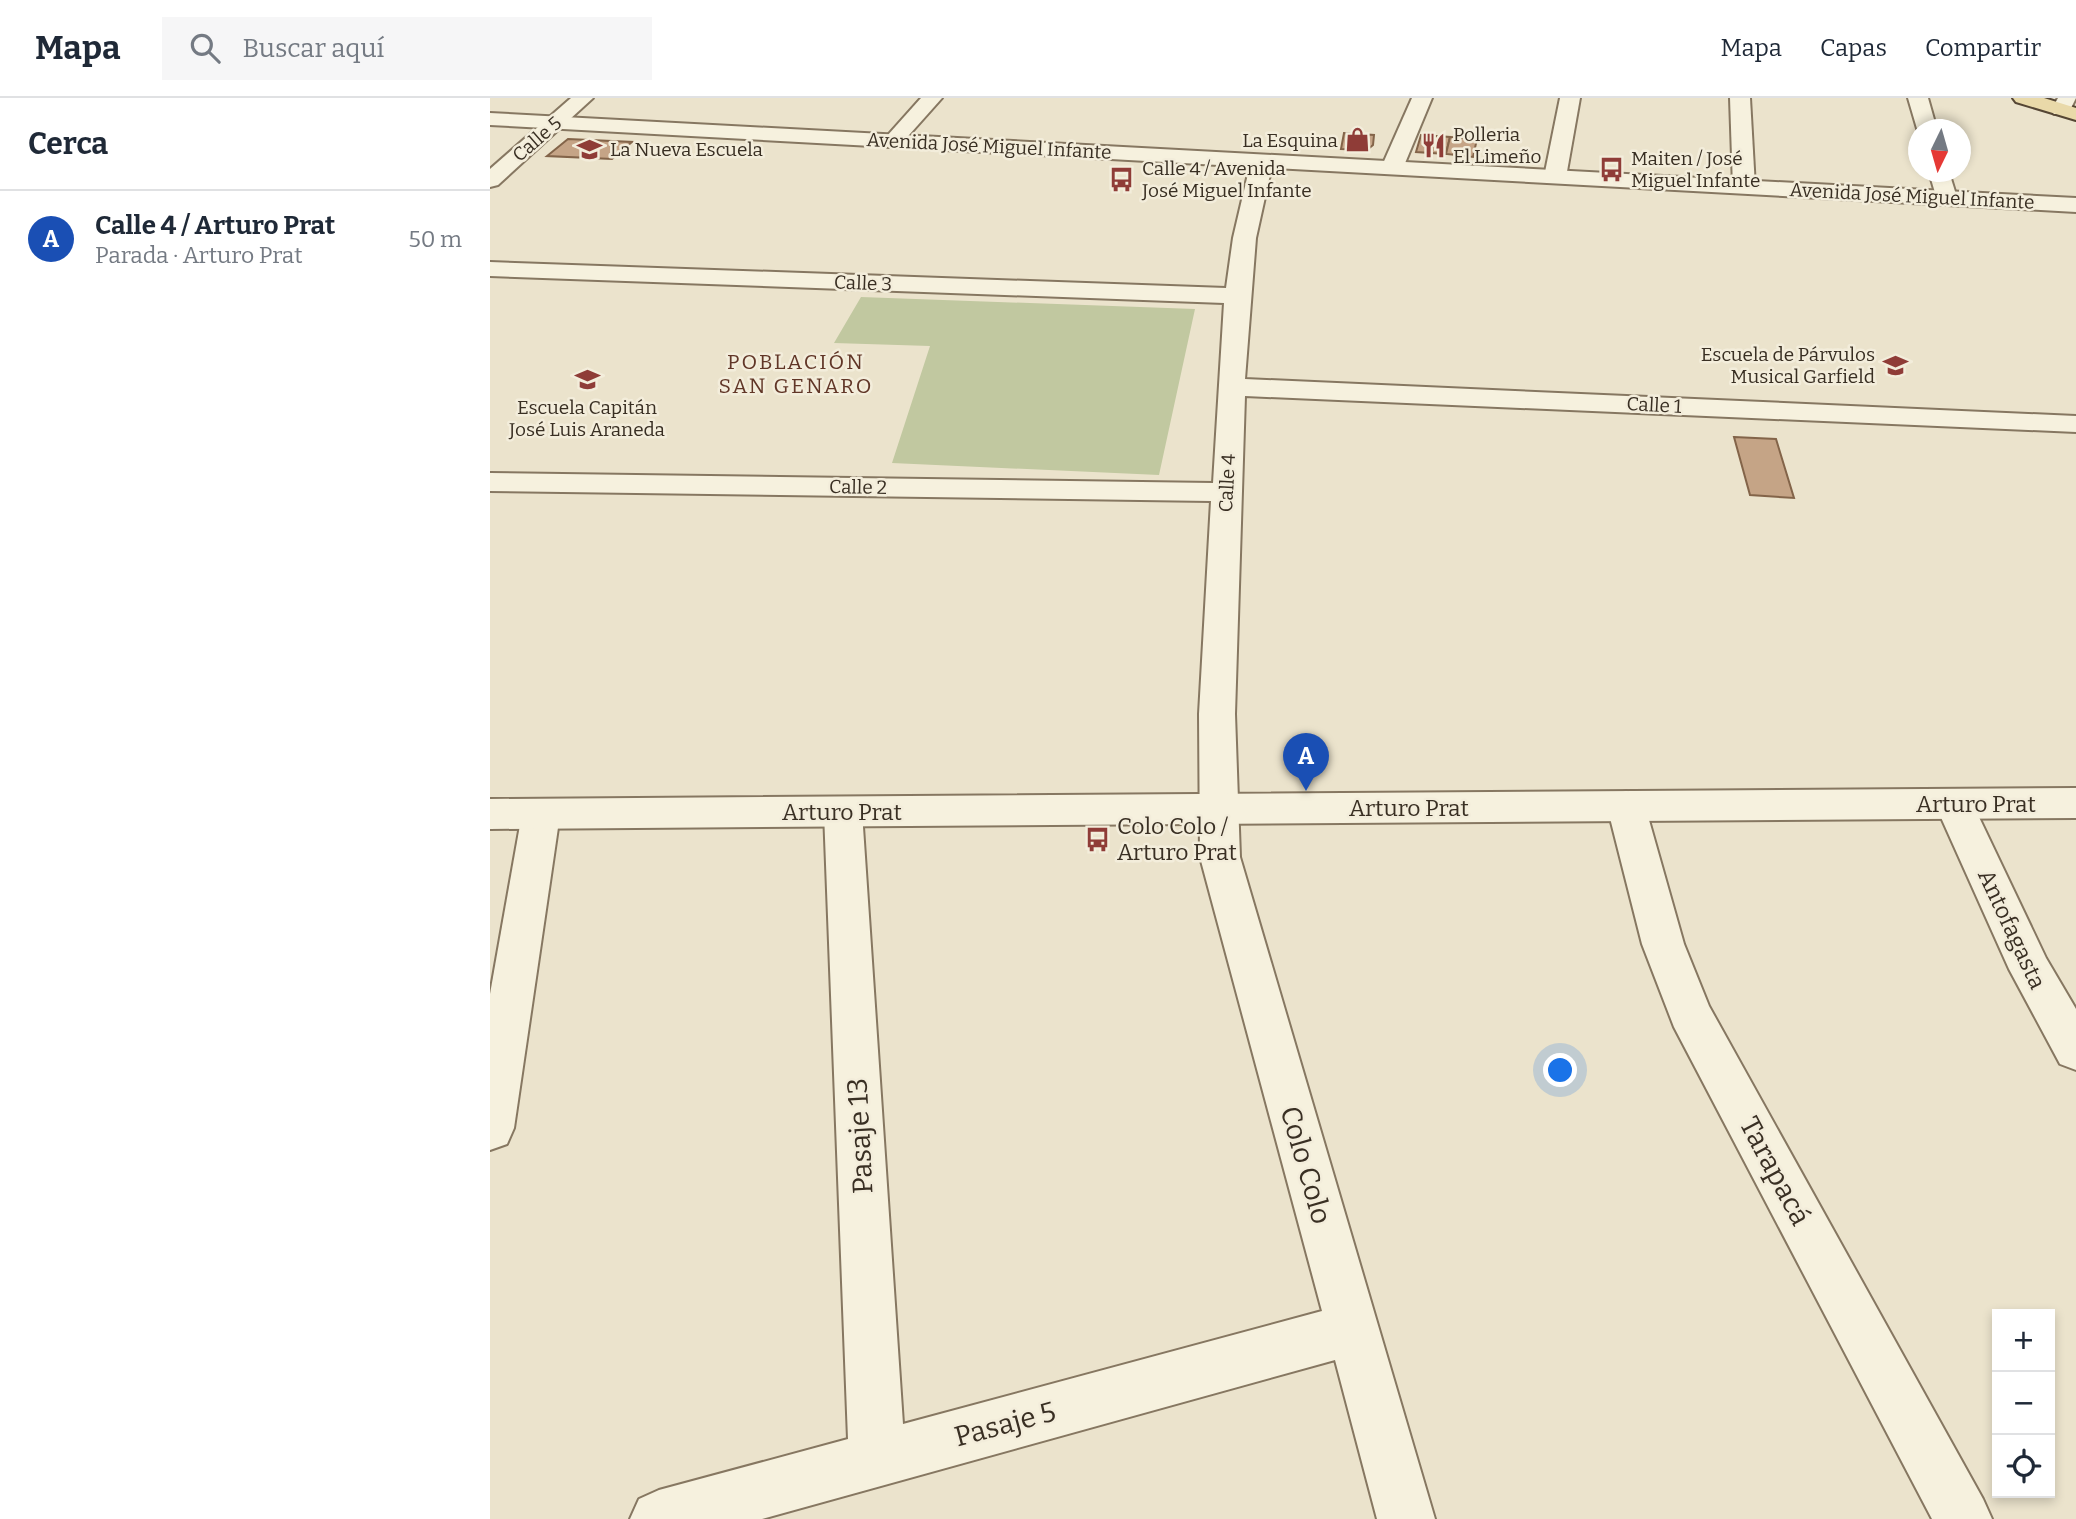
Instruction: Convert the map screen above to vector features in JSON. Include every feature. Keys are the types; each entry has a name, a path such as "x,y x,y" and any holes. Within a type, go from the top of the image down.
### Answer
{"main road":[{"path":"2023,98 2069,107"}],"street":[{"name":"Calle 5","path":"490,180 583,98"},
{"path":"894,141 932,98"},
{"path":"1392,168 1422,98"},
{"path":"1555,177 1570,98"},
{"path":"1740,98 1744,187"},
{"path":"1918,98 1924,119"},
{"name":"Avenida José Miguel Infante","path":"490,119 2076,205"},
{"name":"Calle 4","path":"1217,809 1236,296 1244,229 1262,161"},
{"path":"1942,182 1946,198"},
{"name":"Calle 3","path":"490,270 1236,296"},
{"name":"Calle 1","path":"1232,387 2076,424"},
{"name":"Calle 2","path":"490,482 1227,492"},
{"name":"Arturo Prat","path":"490,814 2076,803"},
{"name":"Antofagasta","path":"1954,804 2030,969 2076,1050"},
{"name":"Tarapacá","path":"1626,806 1663,944 1690,1013 1963,1519"},
{"name":"Colo Colo","path":"1217,809 1220,858 1225,878 1406,1519"},
{"name":"Pasaje 13","path":"843,812 877,1459"},
{"path":"490,1128 541,814"},
{"name":"Pasaje 5","path":"659,1519 1352,1329"}],"green space":[{"path":"861,297 1195,309 1159,475 892,463 930,346 834,343"}],"building":[{"name":"La Esquina","path":"1344,133 1374,135 1373,145 1367,150 1341,149"},
{"name":"Polleria El Limeño","path":"1421,135 1450,137 1446,154 1416,152"},
{"path":"1450,137 1477,139 1473,157 1446,154"},
{"name":"La Nueva Escuela","path":"568,139 632,142 612,159 547,156"},
{"path":"1734,437 1776,439 1794,498 1750,495"}],"place":[{"name":"La Esquina","path":"1358,140"},
{"name":"Polleria El Limeño","path":"1433,145"},
{"name":"La Nueva Escuela","path":"590,149"},
{"name":"Maiten / José Miguel Infante","path":"1611,169"},
{"name":"Calle 4 / Avenida José Miguel Infante","path":"1122,179"},
{"name":"Escuela de Párvulos Musical Garfield","path":"1895,365"},
{"name":"Escuela Capitán José Luis Araneda","path":"587,379"},
{"name":"Calle 4 / Arturo Prat","path":"1306,791"},
{"name":"Colo Colo / Arturo Prat","path":"1097,839"}],"district":[{"name":"POBLACIÓN SAN GENARO","path":"796,374"}]}
